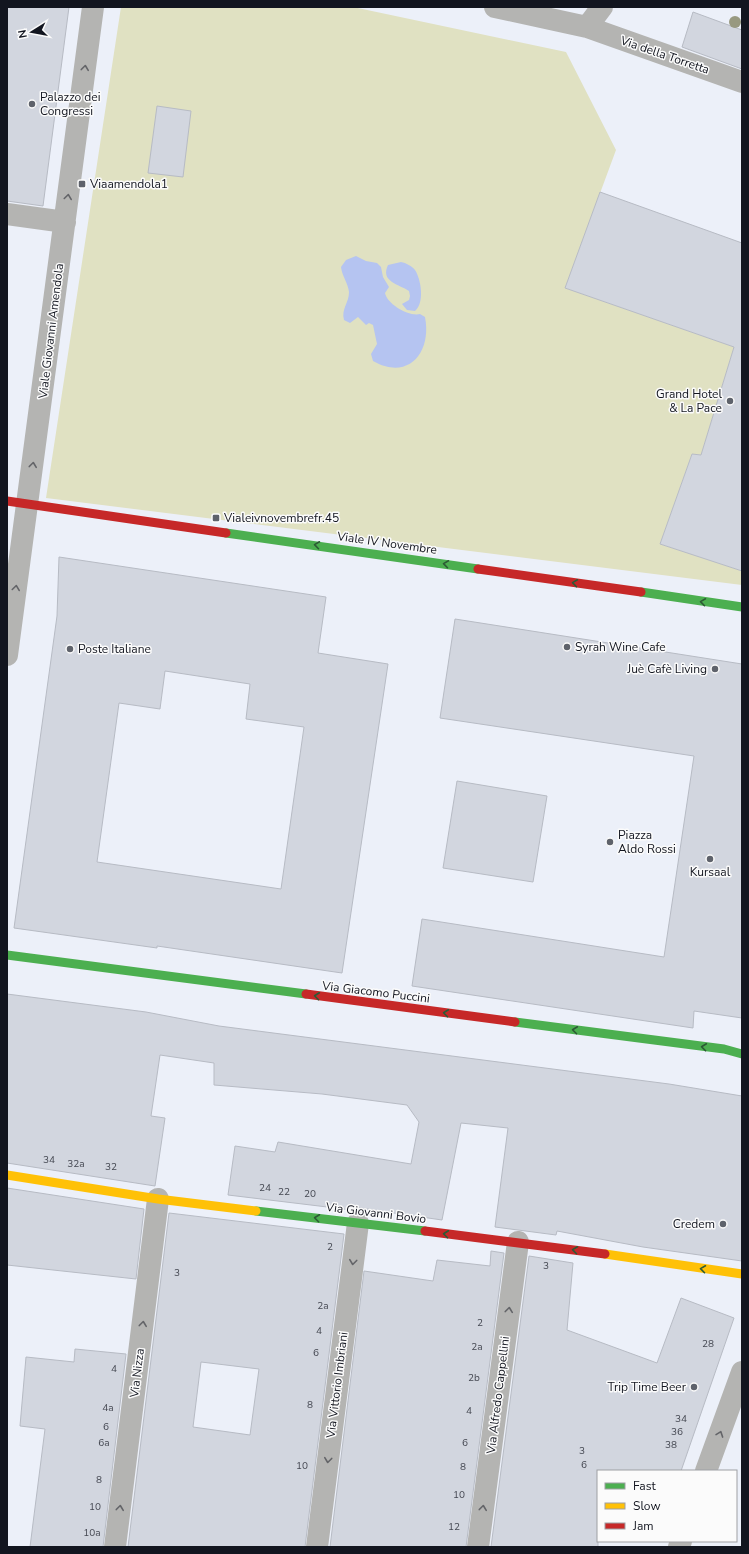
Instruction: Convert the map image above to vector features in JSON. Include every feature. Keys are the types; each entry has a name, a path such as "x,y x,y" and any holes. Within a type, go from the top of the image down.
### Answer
{"street":[{"name":"Viale Giovanni Amendola","path":"7,655 93,7"},
{"name":"Via della Torretta","path":"495,7 588,27 742,82"},
{"path":"588,27 602,7"},
{"path":"7,214 65,222"},
{"name":"Viale IV Novembre","path":"7,501 742,607"},
{"name":"Via Giacomo Puccini","path":"7,955 716,1048 742,1054"},
{"name":"Via Giovanni Bovio","path":"7,1174 158,1199 518,1242 742,1274"},
{"name":"Via Nizza","path":"115,1547 158,1199"},
{"name":"Via Vittorio Imbriani","path":"317,1547 358,1223"},
{"name":"Via Alfredo Cappellini","path":"478,1547 518,1242"},
{"path":"706,1470 742,1372"}],"green space":[{"path":"121,7 353,7 566,52 616,150 565,288 734,347 701,455 692,454 660,544 742,571 742,585 46,498"}],"water":[{"path":"356,256 366,261 377,263 381,267 383,277 389,287 385,293 394,305 410,314 420,314 425,317 425,342 421,352 415,360 407,365 397,368 373,361 371,354 377,344 373,325 369,323 366,325 358,317 350,323 344,320 344,309 349,292 341,267 346,260"},
{"path":"401,262 414,269 419,279 421,297 415,311 407,310 402,304 409,300 409,291 392,282 386,275 388,265"}],"building":[{"name":"Palazzo dei Congressi","path":"7,7 69,7 43,206 7,201"},
{"path":"693,12 742,30 742,69 682,47"},
{"path":"157,106 191,111 183,177 148,173"},
{"name":"Grand Hotel & La Pace","path":"600,192 742,243 742,571 660,544 692,454 701,455 734,347 565,288"},
{"path":"59,557 326,597 318,653 388,664 342,973 157,946 157,948 14,928 57,616","holes":["165,671 250,684 246,719 304,727 281,889 97,862 119,703 160,709"]},
{"path":"455,619 742,664 742,1018 694,1011 693,1028 412,986 422,919 664,957 694,756 440,718"},
{"path":"457,781 547,796 533,882 443,868"},
{"path":"7,994 146,1012 219,1026 669,1084 742,1096 742,1261 643,1247 557,1231 556,1235 495,1227 508,1128 461,1123 442,1220 353,1207 352,1210 228,1195 235,1146 275,1152 278,1142 411,1164 419,1122 407,1105 322,1094 214,1085 214,1063 160,1055 151,1116 165,1118 155,1186 7,1163"},
{"path":"7,1188 144,1209 136,1279 7,1265"},
{"path":"169,1213 344,1234 305,1547 128,1547","holes":["201,1362 259,1369 250,1435 193,1427"]},
{"path":"491,1251 504,1253 466,1547 330,1547 364,1271 433,1281 437,1260 490,1266"},
{"path":"529,1256 573,1263 567,1330 657,1363 681,1298 734,1318 681,1470 597,1470 598,1547 491,1547"},
{"path":"75,1349 126,1354 103,1547 30,1547 45,1429 20,1426 26,1357 74,1362"}],"traffic: fast":[{"path":"226,533 478,569"},
{"path":"641,592 742,607"},
{"path":"7,955 306,994"},
{"path":"515,1022 724,1049 742,1054"},
{"path":"256,1211 425,1231"}],"traffic: slow":[{"path":"7,1175 158,1199 256,1211"},
{"path":"605,1254 742,1274"}],"traffic: jam":[{"path":"7,501 226,533"},
{"path":"478,569 641,592"},
{"path":"306,994 515,1022"},
{"path":"425,1231 605,1254"}],"place":[{"name":"Palazzo dei Congressi","path":"32,104"},
{"name":"Viaamendola1","path":"82,184"},
{"name":"Grand Hotel & La Pace","path":"730,401"},
{"name":"Vialeivnovembrefr.45","path":"216,518"},
{"name":"Syrah Wine Cafe","path":"567,647"},
{"name":"Poste Italiane","path":"70,649"},
{"name":"Juè Cafè Living","path":"715,669"},
{"name":"Piazza Aldo Rossi","path":"610,842"},
{"name":"Kursaal","path":"710,859"},
{"name":"Credem","path":"723,1224"},
{"name":"Trip Time Beer","path":"694,1387"}]}
